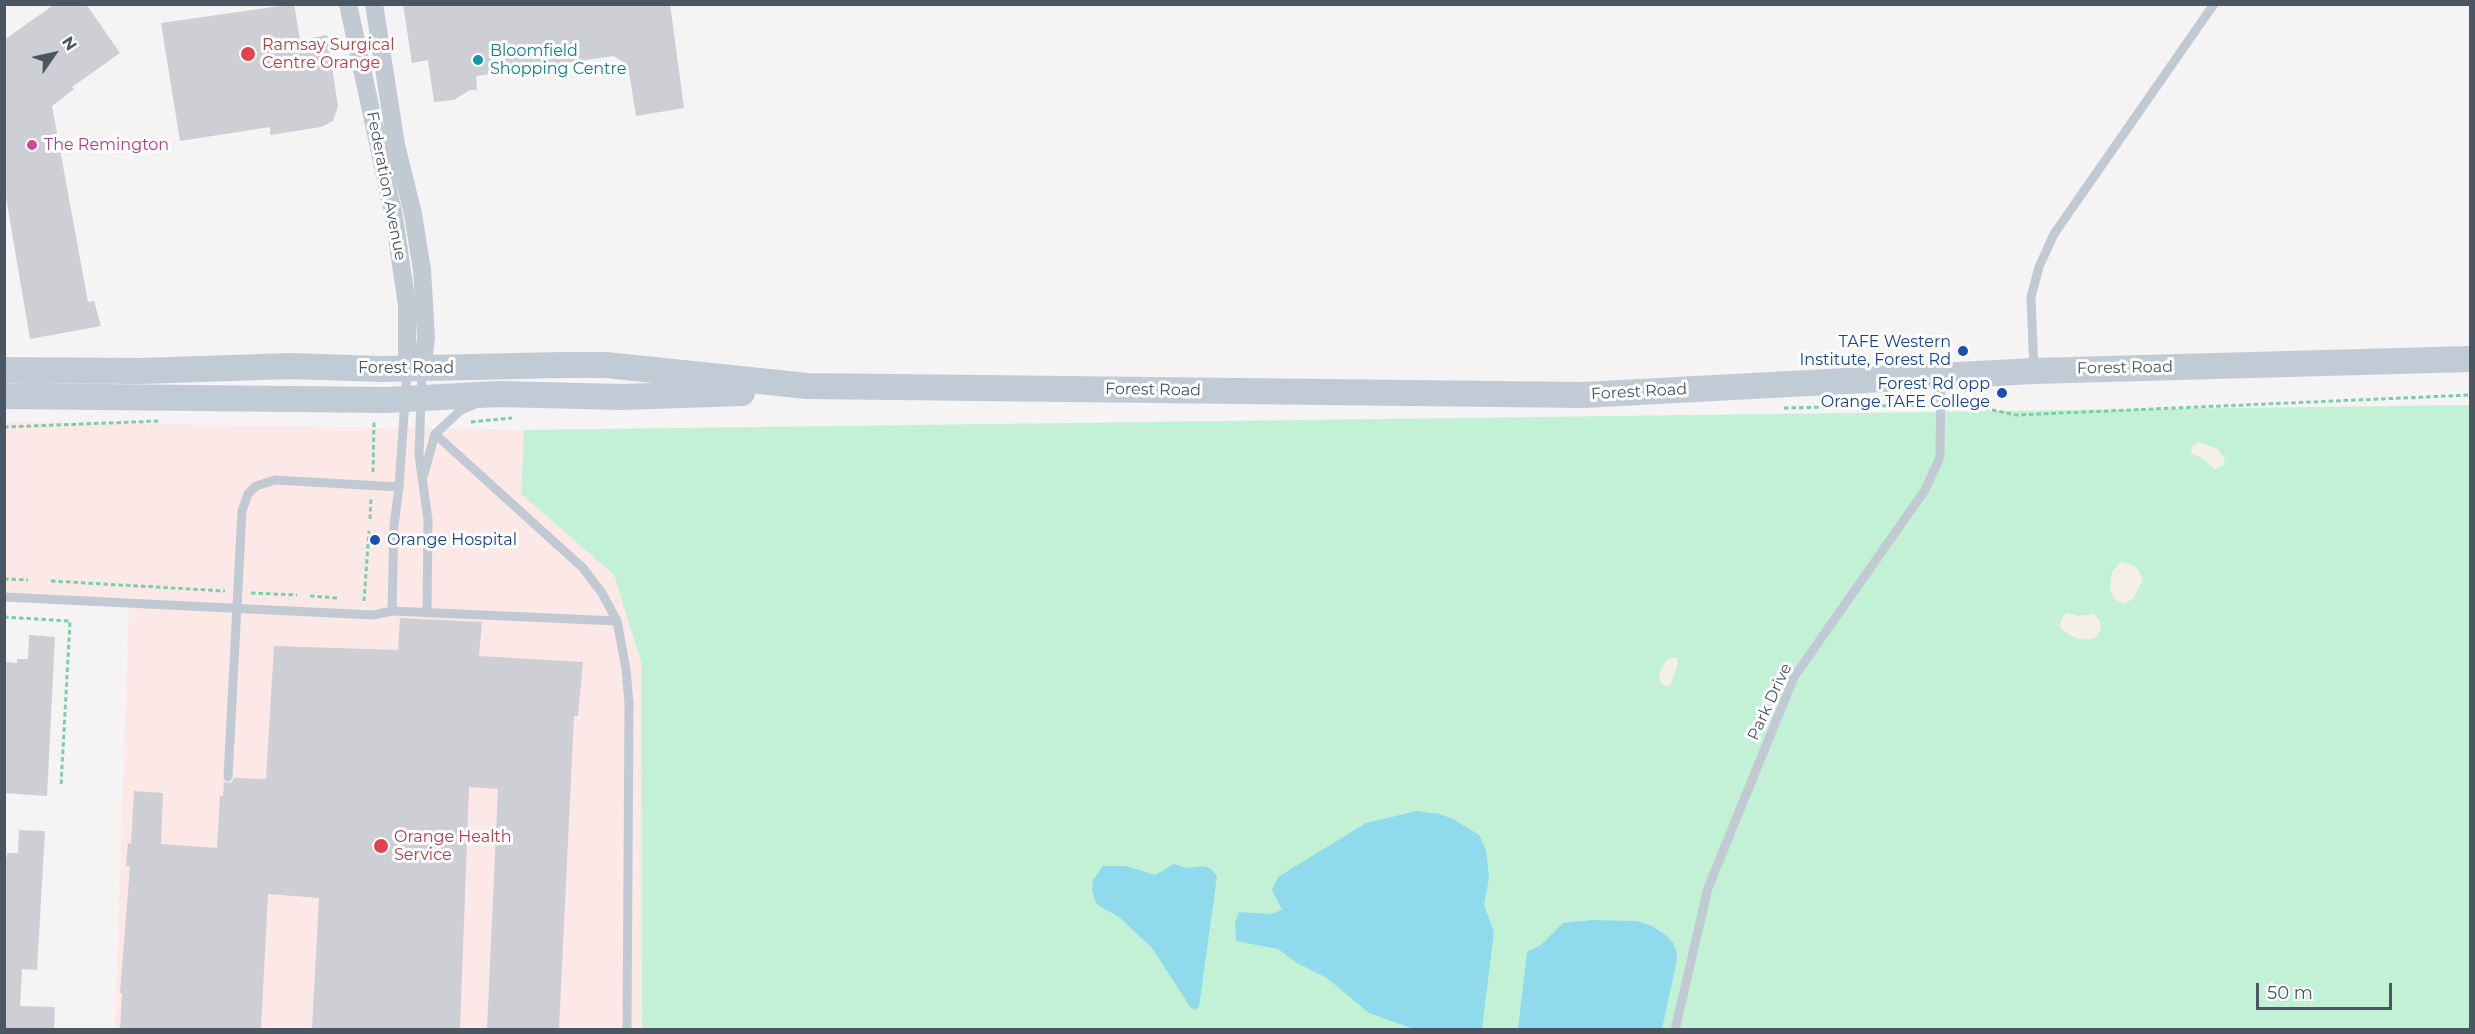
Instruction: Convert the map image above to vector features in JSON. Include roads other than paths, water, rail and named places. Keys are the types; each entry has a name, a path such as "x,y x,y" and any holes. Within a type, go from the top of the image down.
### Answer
{"main road":[{"name":"Forest Road","path":"4,370 141,371 291,366 414,368 606,365 807,386 1583,395 2034,371 2470,359"},
{"name":"Forest Road","path":"4,396 410,405 498,394 622,397 777,392 807,386"}],"street":[{"name":"Federation Avenue","path":"348,4 394,217 414,368"},
{"name":"Federation Avenue","path":"374,4 396,145 413,214 422,270 426,338 414,368"}],"lane":[{"path":"2034,371 2031,297 2039,267 2054,234 2214,4"},
{"path":"392,611 394,525 414,368"},
{"path":"414,368 410,405 428,520 427,613"},
{"name":"Park Drive","path":"1675,1029 1708,888 1794,677 1925,490 1940,457 1941,377"},
{"path":"423,479 435,434 461,410 498,394"},
{"path":"435,434 583,568 602,593 617,621 626,669 629,704 627,1029"},
{"path":"228,777 242,511 248,494 256,486 275,480 399,488"},
{"path":"4,597 373,615 392,611 617,621"}],"water":[{"path":"1417,811 1440,814 1453,819 1479,835 1486,850 1489,878 1484,905 1494,932 1482,1029 1414,1029 1369,1013 1327,978 1297,963 1278,949 1236,941 1235,923 1239,912 1270,914 1282,910 1272,890 1278,877 1366,823"},
{"path":"1174,864 1186,868 1203,866 1210,868 1217,876 1199,1007 1195,1010 1191,1008 1152,948 1119,917 1099,906 1092,889 1093,880 1103,866 1126,866 1155,875"},
{"path":"1592,920 1637,921 1652,926 1673,943 1677,953 1676,964 1662,1029 1518,1029 1527,952 1541,945 1563,923"}],"place":[{"name":"Ramsay Surgical Centre Orange","path":"248,54"},
{"name":"Bloomfield Shopping Centre","path":"478,60"},
{"name":"The Remington","path":"32,145"},
{"name":"TAFE Western Institute, Forest Rd","path":"1963,351"},
{"name":"Forest Rd opp Orange TAFE College","path":"2002,393"},
{"name":"Orange Hospital","path":"375,540"},
{"name":"Orange Health Service","path":"381,846"}]}
